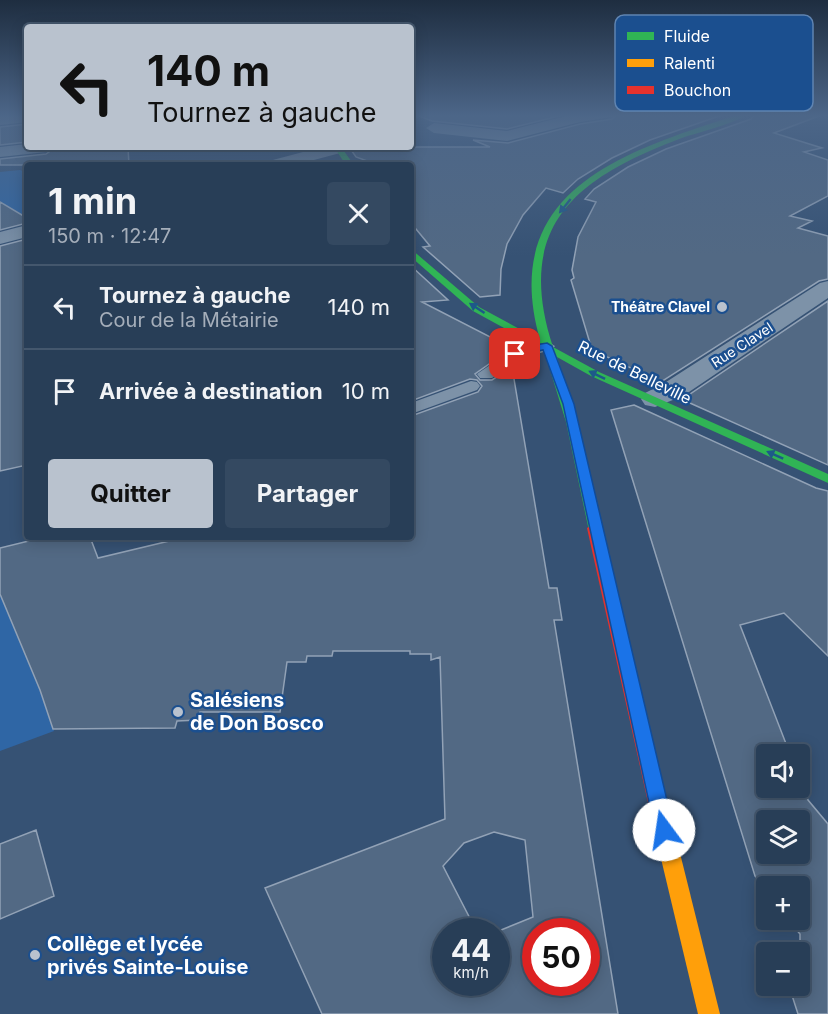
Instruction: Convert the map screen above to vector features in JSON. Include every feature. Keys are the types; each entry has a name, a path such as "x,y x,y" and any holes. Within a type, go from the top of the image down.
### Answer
{"main road":[{"path":"621,161 578,190 545,231 537,262 538,306 547,346 568,404 637,716 709,1014"},
{"name":"Rue de Belleville","path":"414,255 476,309 595,374 655,399 828,479"}],"street":[{"path":"0,238 24,232"},
{"name":"Rue Clavel","path":"655,399 673,390 828,288"}],"lane":[{"path":"486,374 521,351 547,346"},
{"path":"414,408 471,386"}],"shaded area":[{"path":"0,172 24,172 24,216 0,202"},
{"path":"0,594 41,692 54,731 0,751"}],"building":[{"path":"0,161 129,162 24,162 24,165 0,165"},
{"path":"368,161 607,161 578,179 563,193 546,188 523,215 507,244 501,269 500,295 480,297 423,247 430,246 414,227 414,162"},
{"path":"640,161 828,161 828,196 790,216 812,221 798,228 828,236 828,279 819,281 661,382 592,350 571,280 574,278 572,270 578,237 596,202 585,199 594,189"},
{"path":"0,202 24,216 24,224 0,230"},
{"path":"24,240 24,466 0,471 0,246"},
{"path":"414,269 448,300 422,302 504,344 509,350 475,374 480,380 492,380 512,367 549,588 557,588 562,620 554,620 618,1014 322,1014 265,888 445,819 440,657 431,660 431,654 410,654 410,651 333,651 332,656 307,656 306,662 287,662 280,712 200,712 198,720 177,721 175,728 53,729 40,690 0,594 0,548 33,540 91,540 98,558 173,540 414,540 414,415 478,392 482,386 477,380 470,379 414,400","holes":["494,832 525,840 533,917 531,918 600,918 600,996 522,996 522,921 510,926 510,996 432,996 432,918 470,918 443,866 464,843"]},
{"path":"828,301 828,465 681,399 684,398"},
{"path":"634,405 816,488 828,491 828,656 784,613 740,625 786,744 756,744 756,798 807,798 828,824 828,1014 798,1014 792,996 810,996 810,942 800,942 800,934 797,930 810,930 810,876 755,876 611,410"},
{"path":"36,830 54,896 0,919 0,844"}],"traffic: fast":[{"path":"594,528 572,422 538,307 536,273 542,240 555,215 575,193 600,174 623,161"},
{"path":"414,255 476,309 595,374 828,479"}],"traffic: slow":[{"path":"663,825 709,1014"}],"traffic: jam":[{"path":"594,528 663,825"}],"place":[{"name":"Théâtre Clavel","path":"722,307"},
{"name":"Salésiens de Don Bosco","path":"178,712"},
{"name":"Collège et lycée privés Sainte-Louise","path":"35,955"}],"route":[{"path":"515,354 526,349 547,346 568,404 664,830"}]}
